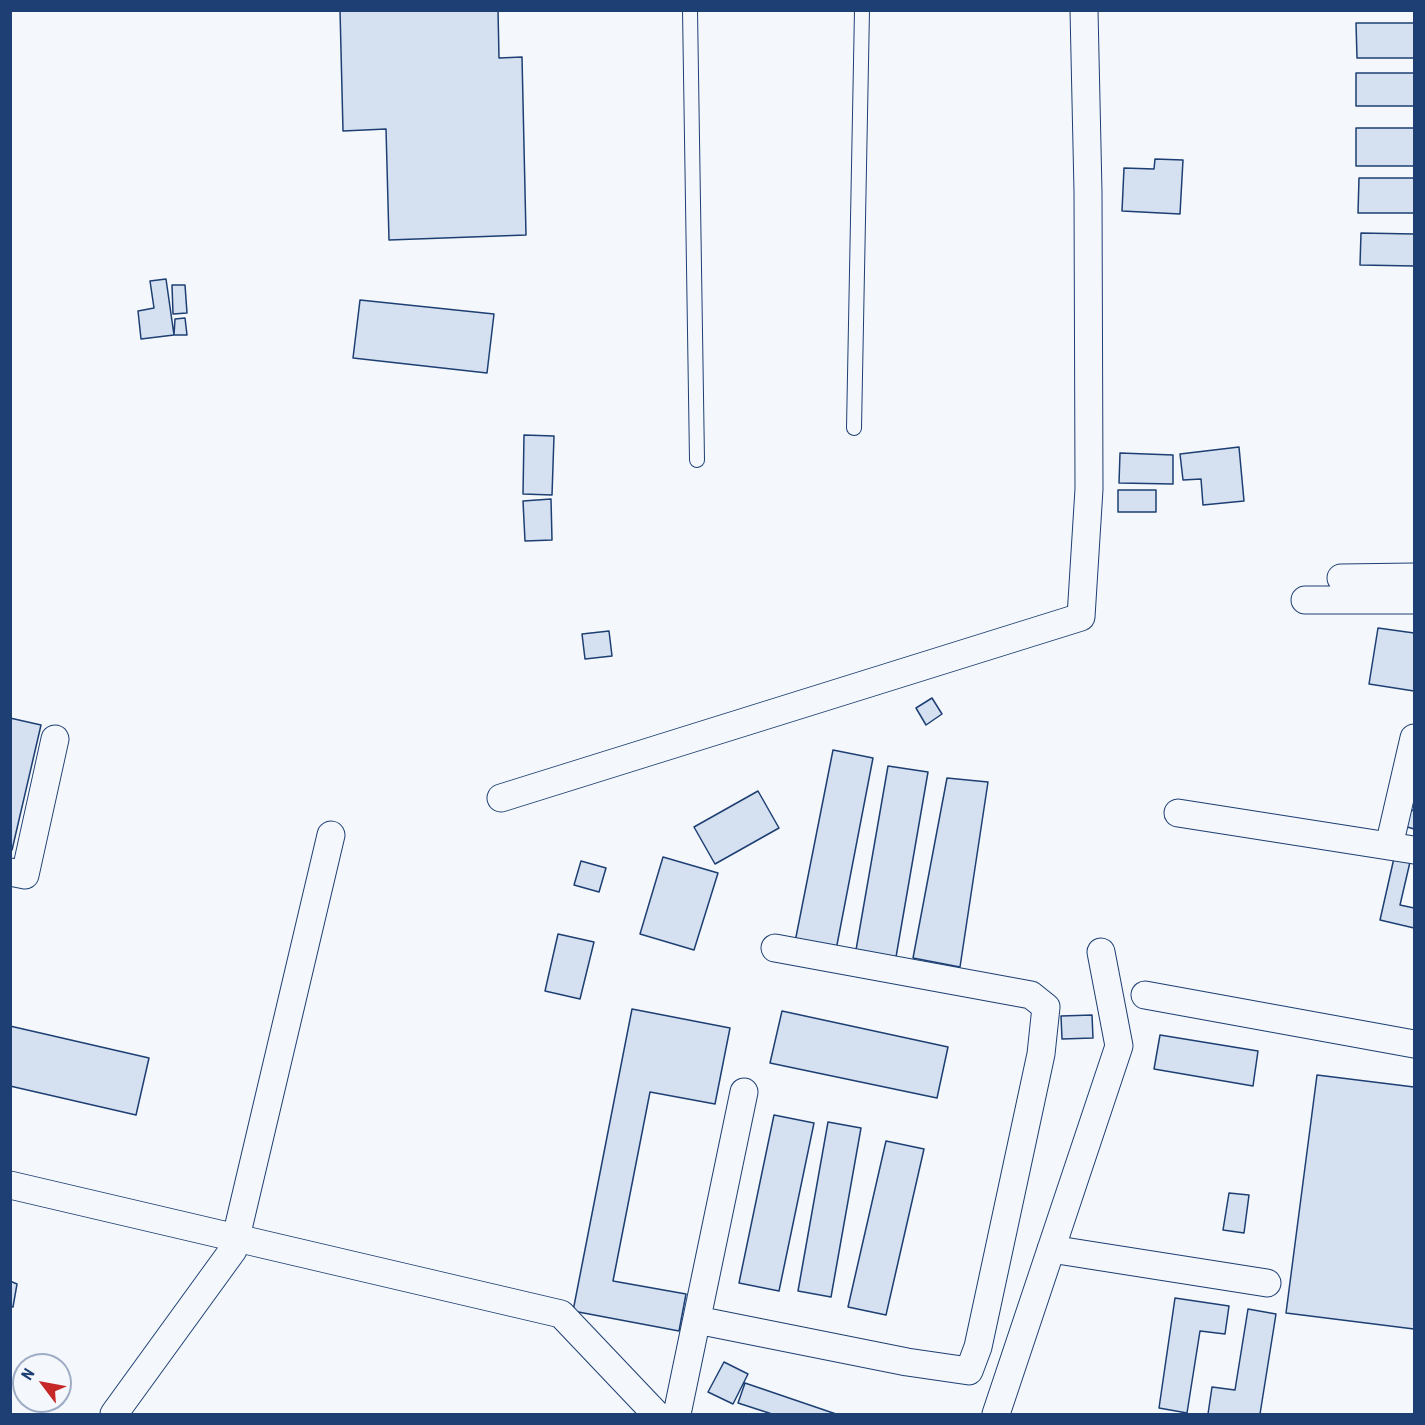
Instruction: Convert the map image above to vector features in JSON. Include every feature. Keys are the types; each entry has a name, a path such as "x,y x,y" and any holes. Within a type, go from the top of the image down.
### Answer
{"street":[{"path":"501,798 1081,617 1089,489 1088,204 1084,10"},
{"path":"1341,578 1414,577"},
{"path":"1305,600 1414,600"},
{"path":"1178,813 1402,848 1414,738"},
{"path":"10,872 25,875 56,739"},
{"path":"114,1414 233,1250 331,835"},
{"path":"697,1320 907,1362 969,1371 978,1347 1041,1054 1046,1007 1031,995 775,948"},
{"path":"996,1414 1119,1046 1101,952"},
{"path":"1145,995 1414,1044"},
{"path":"677,1414 744,1092"},
{"path":"10,1185 561,1314 656,1414"},
{"path":"1051,1249 1267,1283"}],"lane":[{"path":"690,10 697,460"},
{"path":"854,428 862,10"}],"building":[{"path":"340,10 498,10 499,58 522,57 526,235 389,240 386,129 343,131"},
{"path":"1356,23 1414,23 1414,58 1357,58"},
{"path":"1356,73 1414,73 1414,106 1356,106"},
{"path":"1356,128 1414,128 1414,166 1356,166"},
{"path":"1155,159 1183,160 1180,214 1122,211 1124,168 1154,169"},
{"path":"1359,178 1414,178 1414,213 1358,213"},
{"path":"1361,233 1414,234 1414,266 1360,265"},
{"path":"166,279 174,335 141,339 138,311 154,308 150,281"},
{"path":"172,285 185,285 187,313 173,314"},
{"path":"360,300 494,314 487,373 353,358"},
{"path":"185,318 187,335 174,335 175,319"},
{"path":"524,435 554,436 552,495 523,494"},
{"path":"1239,447 1244,501 1203,505 1201,479 1183,480 1180,454"},
{"path":"1120,453 1173,455 1173,484 1119,483"},
{"path":"1118,490 1156,490 1156,512 1118,512"},
{"path":"551,499 552,540 525,541 523,501"},
{"path":"1378,628 1414,633 1414,691 1369,684"},
{"path":"609,631 612,656 585,659 582,634"},
{"path":"932,698 942,714 926,725 916,708"},
{"path":"10,718 41,725 12,850 10,850"},
{"path":"833,750 873,758 836,950 795,942"},
{"path":"888,766 928,772 896,957 856,950"},
{"path":"947,778 988,782 960,967 913,958"},
{"path":"758,791 779,828 715,864 694,827"},
{"path":"1410,809 1414,811 1414,829 1404,826"},
{"path":"663,857 718,873 694,950 640,934"},
{"path":"1394,858 1410,862 1400,905 1414,908 1414,928 1380,920"},
{"path":"581,861 606,868 599,892 574,885"},
{"path":"558,934 594,942 580,999 545,991"},
{"path":"632,1009 730,1028 715,1104 650,1092 613,1281 686,1294 679,1331 573,1311"},
{"path":"782,1011 948,1047 937,1098 770,1063"},
{"path":"1092,1015 1093,1038 1062,1039 1061,1016"},
{"path":"10,1026 149,1058 136,1115 10,1086"},
{"path":"1160,1035 1258,1051 1253,1086 1154,1069"},
{"path":"1317,1075 1414,1087 1414,1329 1286,1313"},
{"path":"774,1115 814,1123 779,1291 739,1283"},
{"path":"828,1122 861,1128 831,1297 798,1291"},
{"path":"886,1141 924,1149 886,1315 848,1307"},
{"path":"1229,1193 1249,1195 1244,1233 1223,1230"},
{"path":"10,1281 17,1284 13,1307 10,1306"},
{"path":"1175,1298 1229,1306 1225,1334 1200,1331 1187,1413 1159,1408"},
{"path":"1248,1309 1276,1314 1260,1414 1208,1414 1212,1387 1235,1390"},
{"path":"724,1362 748,1374 733,1404 708,1392"},
{"path":"745,1383 836,1414 772,1414 738,1403"}]}
